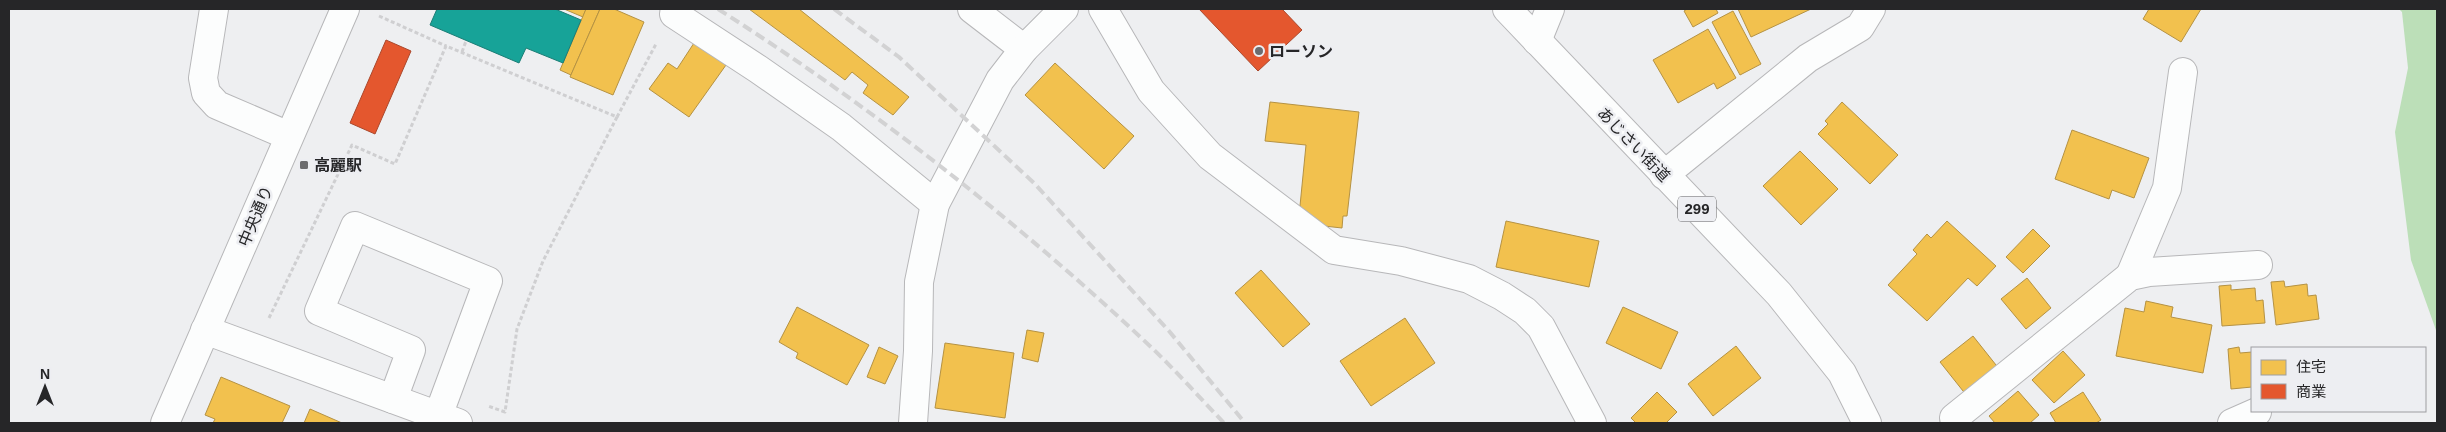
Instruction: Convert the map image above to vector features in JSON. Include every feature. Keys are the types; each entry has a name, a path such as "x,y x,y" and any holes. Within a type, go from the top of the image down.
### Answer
{"main road":[{"path":"214,9 203,78 206,93 217,105 289,136"},
{"path":"972,9 1024,49"},
{"path":"913,423 918,351 919,282 935,204 1000,80 1024,49 1064,9"},
{"path":"1103,9 1151,91 1210,156 1334,250 1401,261 1469,279 1517,306 1542,327 1592,423"},
{"name":"あじさい街道","path":"1507,9 1779,294 1842,373 1867,423"},
{"path":"1537,41 1550,9"},
{"path":"1664,175 1808,58 1860,28 1871,9"},
{"name":"中央通り","path":"165,423 289,136 358,11"},
{"path":"674,14 758,68 841,127 935,204"},
{"path":"2130,276 2167,188 2183,72"},
{"path":"355,226 488,281 421,414 411,350 320,311 355,226"},
{"path":"1953,422 2130,276 2149,272 2258,265"},
{"path":"206,330 421,414"},
{"path":"2232,423 2257,412"}],"path":[{"path":"358,11 617,117"},
{"path":"480,402 505,412 517,329 543,261 659,38"},
{"path":"462,52 466,40"},
{"path":"278,322 268,319 352,145 395,164 446,46"}],"green space":[{"path":"2399,9 2437,9 2437,333 2411,260 2395,132 2408,68 2402,12"}],"building: 住宅":[{"path":"564,9 586,9 583,17"},
{"path":"586,9 600,9 571,75 560,70"},
{"path":"600,9 614,9 644,22 613,95 570,77"},
{"path":"749,9 799,9 909,97 893,115 863,93 868,85 852,72 845,80"},
{"path":"1687,9 1716,9 1718,13 1693,27 1684,11"},
{"path":"1738,9 1811,9 1751,37"},
{"path":"2149,9 2201,9 2181,42 2143,19"},
{"path":"1733,11 1761,64 1740,75 1712,22"},
{"path":"1708,29 1736,78 1717,89 1714,83 1678,103 1653,60"},
{"path":"694,43 726,65 689,117 649,89 668,63 677,69"},
{"path":"1055,63 1134,136 1104,169 1025,95"},
{"path":"1270,102 1359,112 1347,216 1343,216 1342,228 1306,224 1299,216 1306,145 1265,141"},
{"path":"1842,102 1898,155 1870,184 1818,134 1828,124 1825,121"},
{"path":"2072,130 2149,158 2134,198 2112,190 2109,199 2055,179"},
{"path":"1800,151 1838,189 1801,225 1763,186"},
{"path":"1506,221 1599,241 1589,287 1496,267"},
{"path":"1947,221 1996,266 1977,286 1968,278 1927,321 1888,285 1917,254 1913,250 1927,234 1931,238"},
{"path":"2033,229 2050,246 2023,273 2006,257"},
{"path":"1261,270 1310,324 1283,347 1235,293"},
{"path":"2027,278 2051,308 2026,329 2001,299"},
{"path":"2284,281 2285,287 2307,284 2308,296 2316,295 2319,319 2276,325 2271,282"},
{"path":"2231,285 2231,290 2255,288 2256,301 2263,300 2265,323 2222,326 2219,286"},
{"path":"2146,301 2173,307 2171,317 2212,325 2203,373 2116,356 2125,308 2144,312"},
{"path":"797,307 869,345 847,385 796,358 798,353 779,342"},
{"path":"1623,307 1678,332 1661,369 1606,343"},
{"path":"1405,318 1435,363 1371,406 1340,361"},
{"path":"1027,330 1044,333 1038,362 1022,358"},
{"path":"1973,336 2000,370 1967,396 1940,362"},
{"path":"945,343 1014,353 1005,418 935,408"},
{"path":"1736,346 1761,378 1713,416 1688,384"},
{"path":"879,347 898,356 885,384 867,377"},
{"path":"2239,347 2240,353 2251,352 2251,387 2231,389 2228,349"},
{"path":"2063,351 2085,375 2054,403 2032,380"},
{"path":"221,377 290,406 282,423 213,423 215,419 205,415"},
{"path":"2018,391 2039,415 2030,423 1995,423 1989,416"},
{"path":"1657,392 1677,412 1666,423 1636,423 1631,418"},
{"path":"2083,392 2101,420 2096,423 2056,423 2050,413"},
{"path":"310,409 342,423 304,423"}],"building: 商業":[{"name":"ローソン","path":"1199,9 1282,9 1302,30 1258,71"},
{"path":"386,40 411,51 375,134 350,123"}],"building: 公共":[{"path":"437,9 555,9 581,20 563,63 526,48 519,63 430,25"}],"railway":[{"path":"718,9 832,85 996,211 1100,300 1151,347 1224,423"},
{"path":"834,9 899,57 1034,183 1169,331 1245,423"}],"place":[{"name":"ローソン","path":"1259,51"},
{"name":"高麗駅","path":"304,165"}]}
